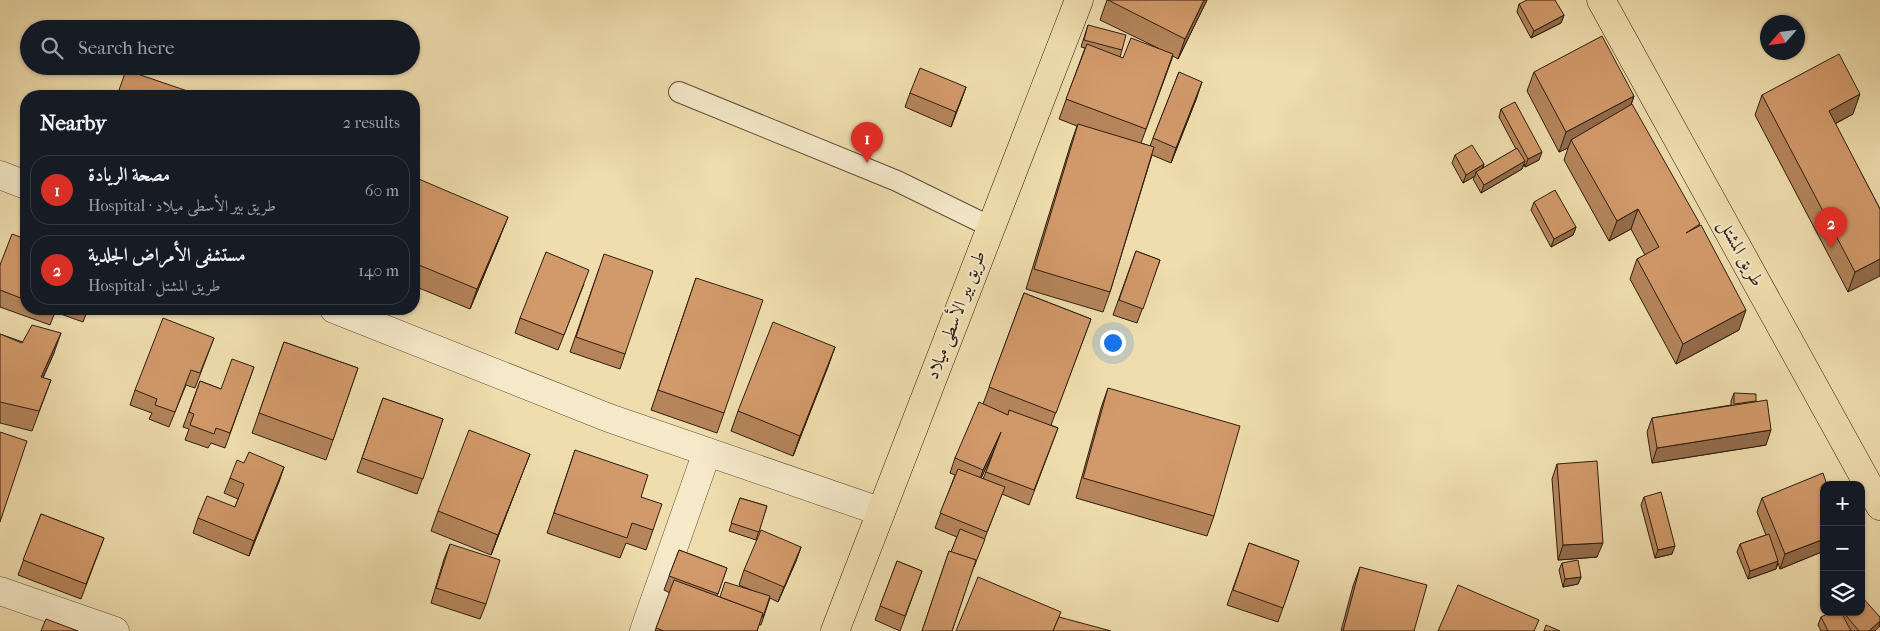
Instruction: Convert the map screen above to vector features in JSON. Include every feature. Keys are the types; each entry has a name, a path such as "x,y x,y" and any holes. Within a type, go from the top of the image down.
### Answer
{"main road":[{"name":"طريق بير الأسطى ميلاد","path":"834,631 1078,0"},
{"name":"طريق المشتل","path":"1601,0 1880,506"}],"street":[{"path":"0,175 20,183"},
{"path":"349,315 609,418 879,511"},
{"path":"644,631 707,452"},
{"path":"0,591 115,631"}],"lane":[{"path":"679,92 897,181 990,227"}],"building":[{"path":"1108,0 1204,0 1185,39"},
{"path":"1527,0 1555,0 1564,15 1534,31 1519,4"},
{"path":"1088,25 1126,35 1122,50 1084,40"},
{"path":"1602,36 1634,96 1566,132 1534,72"},
{"path":"1131,38 1173,54 1146,129 1066,99 1087,44 1123,58"},
{"path":"1839,54 1860,94 1829,111 1880,209 1880,259 1855,272 1762,95"},
{"path":"920,68 966,87 956,112 910,93"},
{"path":"1179,72 1202,82 1176,148 1153,138"},
{"path":"124,75 141,75 184,90 119,90"},
{"path":"1515,102 1542,152 1528,159 1501,109"},
{"path":"1632,104 1700,224 1686,233 1701,225 1746,310 1683,344 1637,259 1659,247 1638,209 1617,221 1571,140"},
{"path":"1078,124 1154,147 1110,292 1034,269"},
{"path":"1472,145 1484,164 1466,175 1455,155"},
{"path":"1517,148 1525,161 1484,185 1476,172"},
{"path":"420,180 508,217 477,289 420,265"},
{"path":"1555,190 1576,227 1554,239 1534,202"},
{"path":"12,234 20,237 20,298 0,290 0,265"},
{"path":"1136,251 1160,260 1143,309 1119,300"},
{"path":"546,252 589,270 564,335 520,318"},
{"path":"604,254 653,271 625,354 576,337"},
{"path":"696,278 763,300 724,413 658,390"},
{"path":"1024,293 1091,319 1056,413 989,387"},
{"path":"163,318 214,338 200,373 191,370 175,412 155,405 157,399 135,390"},
{"path":"773,322 835,347 800,436 738,411"},
{"path":"32,325 61,333 41,377 51,380 39,411 0,402 0,334 22,343"},
{"path":"284,342 358,368 333,440 259,413"},
{"path":"232,359 254,367 230,433 216,428 214,434 190,425 194,414 189,412 200,381 221,389"},
{"path":"1108,388 1240,426 1214,516 1083,478"},
{"path":"1734,393 1756,394 1756,401 1734,404"},
{"path":"383,398 443,419 423,479 362,458"},
{"path":"1767,400 1771,430 1657,448 1652,418"},
{"path":"979,402 1008,415 1009,410 1058,428 1034,490 986,472 1001,432 983,470 955,458"},
{"path":"469,430 530,454 498,535 438,511"},
{"path":"0,432 27,441 0,522"},
{"path":"575,450 648,475 641,497 662,504 653,530 632,523 627,538 554,513"},
{"path":"249,452 284,467 254,541 198,518 207,496 235,507 244,484 230,478 237,460 244,463"},
{"path":"1597,461 1603,543 1563,545 1557,464"},
{"path":"958,469 1005,487 987,532 940,513"},
{"path":"1823,473 1826,481 1820,481 1820,541 1785,554 1762,498"},
{"path":"1661,492 1675,546 1658,550 1644,497"},
{"path":"740,498 767,506 759,532 731,523"},
{"path":"41,514 104,538 86,584 23,560"},
{"path":"960,529 985,539 974,567 976,560 951,552"},
{"path":"761,530 801,547 784,587 744,570"},
{"path":"1769,534 1778,561 1750,571 1740,544"},
{"path":"1249,543 1299,561 1283,608 1233,590"},
{"path":"450,544 500,560 486,604 436,588"},
{"path":"679,550 727,568 718,594 669,576"},
{"path":"949,551 976,560 952,631 922,631"},
{"path":"1578,560 1581,577 1565,579 1562,563"},
{"path":"897,561 922,571 905,616 880,606"},
{"path":"1360,567 1427,585 1414,631 1343,631"},
{"path":"978,577 1061,612 1053,631 956,631"},
{"path":"674,580 763,613 757,631 664,631 656,628"},
{"path":"725,582 770,596 763,617 763,613 720,597"},
{"path":"1458,585 1539,620 1534,631 1438,631"},
{"path":"1865,600 1880,617 1880,621 1869,631 1859,631 1846,616 1865,616"},
{"path":"1843,616 1851,631 1828,631 1821,617"},
{"path":"1059,617 1111,631 1053,631"},
{"path":"46,619 78,631 41,631"},
{"path":"1546,625 1560,631 1544,631"}],"place":[{"name":"مصحة الريادة","path":"867,163"},
{"name":"مستشفى الأمراض الجلدية","path":"1831,248"}]}
